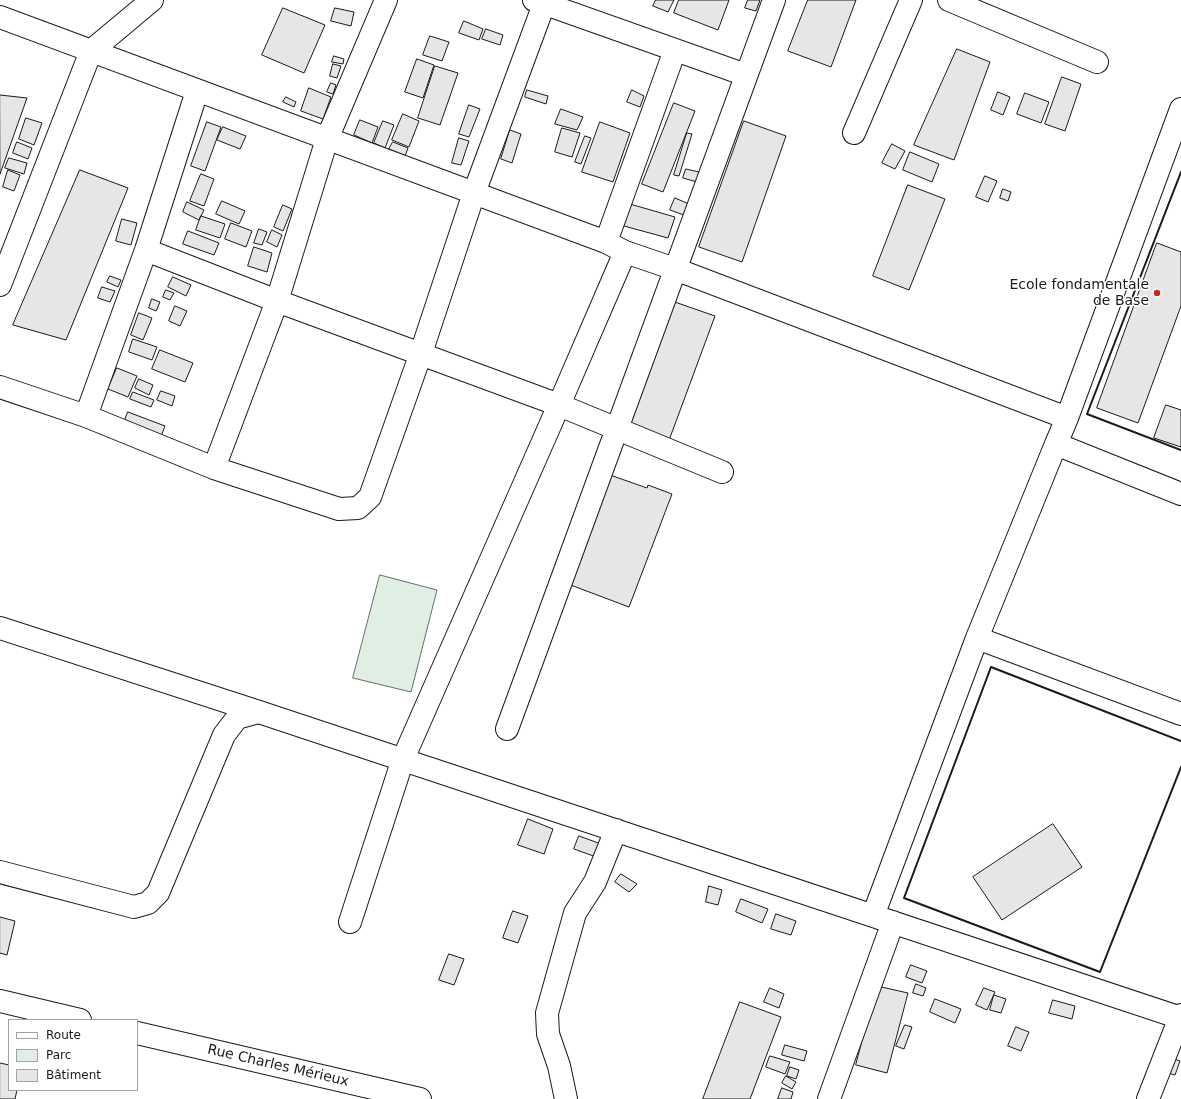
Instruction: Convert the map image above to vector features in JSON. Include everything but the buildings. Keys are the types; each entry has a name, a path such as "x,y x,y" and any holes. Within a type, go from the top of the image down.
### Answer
{"street":[{"path":"0,285 91,51 152,0"},
{"path":"214,468 277,301 327,139 386,0"},
{"path":"507,729 774,0"},
{"path":"854,133 911,0"},
{"path":"949,0 1098,62"},
{"path":"0,387 86,416 214,468 339,509 358,508 370,497 421,353 539,2 746,75"},
{"path":"0,17 606,242 625,252 675,268 1067,418"},
{"path":"606,242 675,50"},
{"path":"86,416 146,250 197,91"},
{"path":"829,1099 883,919 977,638 1067,418 1181,109"},
{"path":"146,250 277,301 559,405 722,472"},
{"path":"350,922 403,759 625,252"},
{"path":"1056,444 1181,494"},
{"path":"0,628 403,759 1181,1017 1148,1099"},
{"path":"977,638 1181,714"},
{"path":"0,872 134,907 148,903 158,893 224,735 236,718 259,712"},
{"path":"566,1099 559,1066 548,1034 547,1013 575,913 595,882 616,830"},
{"path":"0,1001 76,1019"},
{"name":"Rue Charles Mérieux","path":"138,1033 420,1099"}],"green space":[{"path":"380,575 437,590 411,692 353,678"}],"wall":[{"path":"1181,172 1087,414 1181,450"},
{"path":"1181,741 991,667 904,898 1100,972 1181,767"}],"place":[{"name":"Ecole fondamentale de Base","path":"1157,293"}]}
